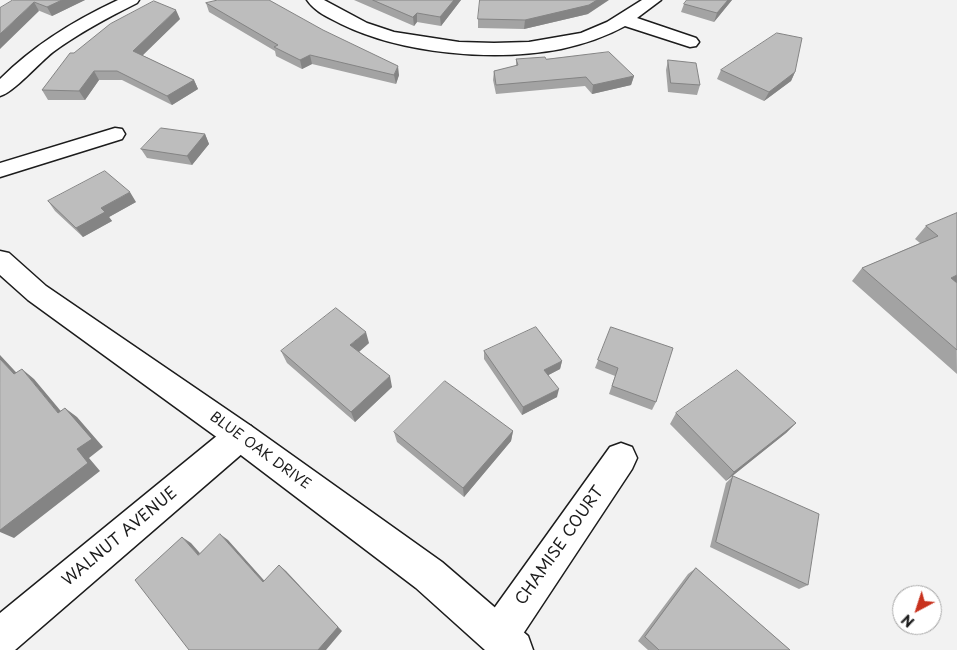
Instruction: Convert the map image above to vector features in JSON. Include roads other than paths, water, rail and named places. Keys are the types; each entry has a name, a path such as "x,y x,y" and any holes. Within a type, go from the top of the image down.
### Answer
{"street":[{"path":"0,90 34,56 82,24 131,0"},
{"path":"315,0 318,4 345,21 375,32 438,44 493,49 529,46 586,37 625,20 653,0"},
{"path":"625,20 690,42"},
{"path":"0,170 115,134"},
{"name":"BLUE OAK DRIVE","path":"0,260 37,293 240,436 429,575 506,642"},
{"name":"WALNUT AVENUE","path":"0,638 240,436"},
{"name":"CHAMISE COURT","path":"506,642 621,458"}]}
